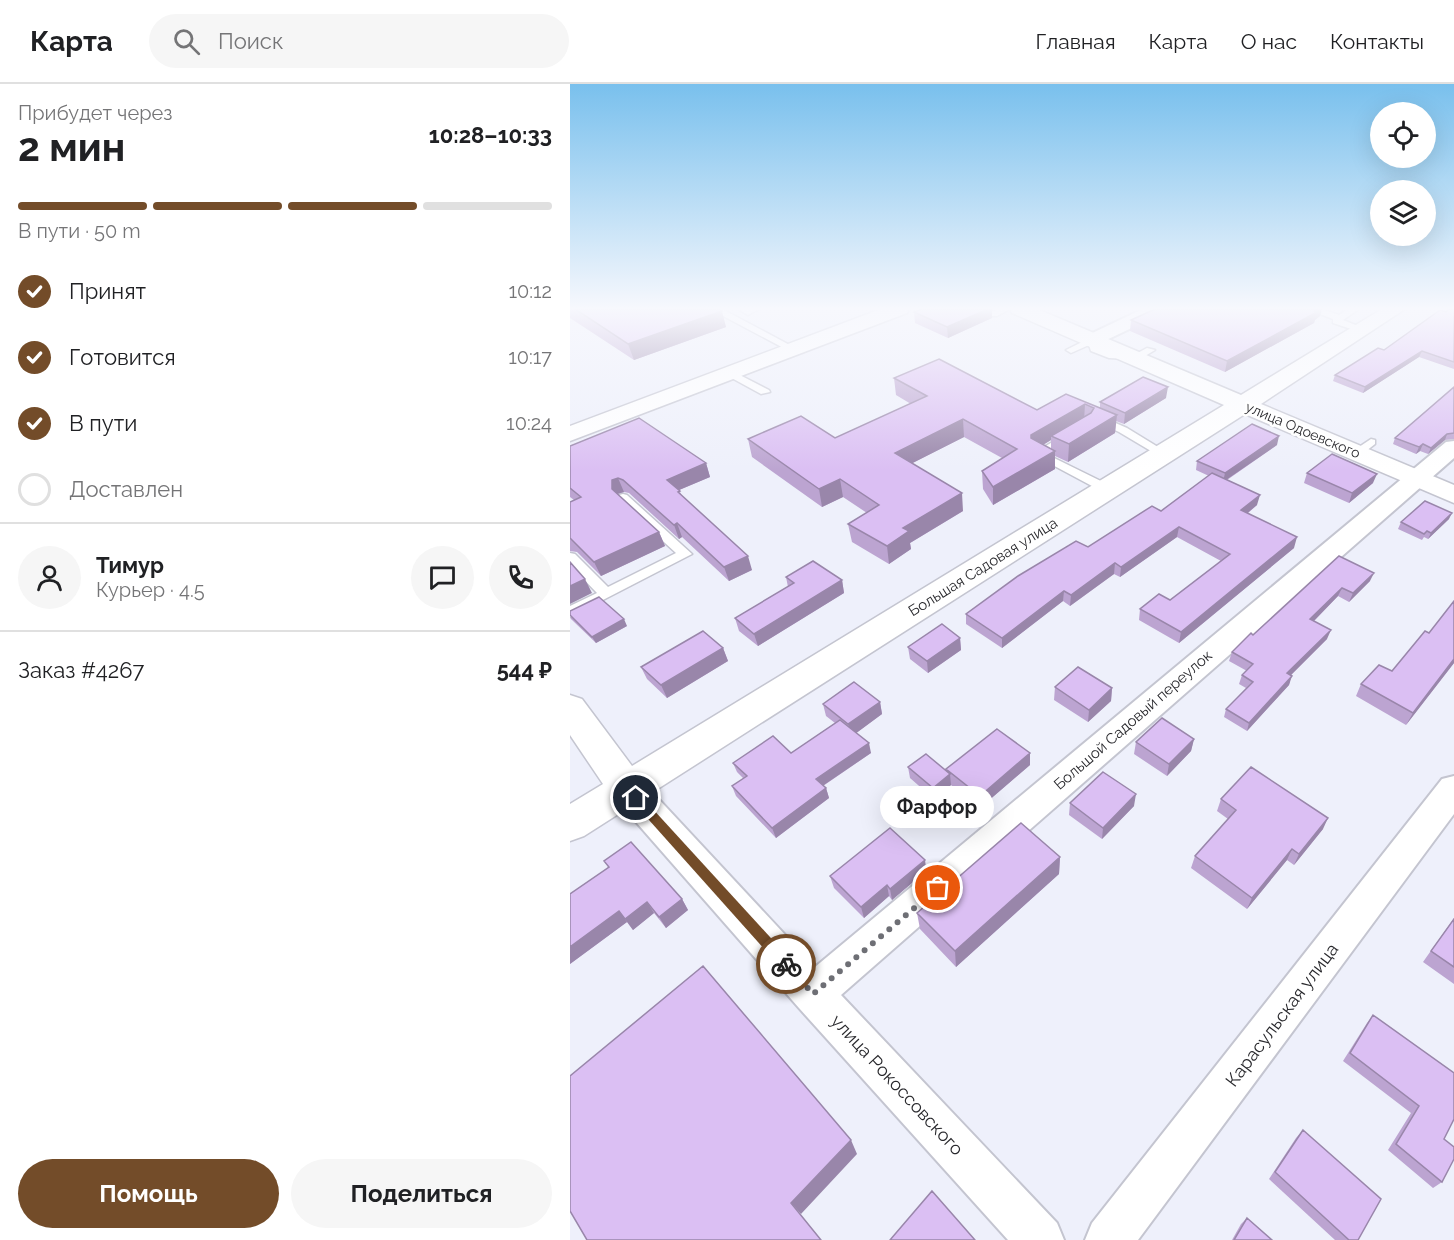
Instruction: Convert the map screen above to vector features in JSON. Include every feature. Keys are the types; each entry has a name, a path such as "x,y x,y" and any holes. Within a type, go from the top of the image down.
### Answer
{"street":[{"path":"570,434 613,426 761,363"},
{"name":"улица Одоевского","path":"1155,363 1243,405 1364,448 1415,478 1454,495"},
{"name":"Большая Садовая улица","path":"570,824 1165,455 1243,405 1297,363"},
{"name":"Большой Садовый переулок","path":"813,994 1454,447"},
{"name":"улица Рокоссовского","path":"570,708 627,788 1040,1240"},
{"name":"Карасульская улица","path":"1109,1240 1453,793"}],"lane":[{"path":"732,374 765,392"},
{"path":"1091,415 1123,430 1165,455"},
{"path":"1076,431 1038,454 1109,490"},
{"path":"570,612 685,554 623,498"},
{"path":"570,557 605,594"}],"building":[{"path":"930,363 947,363 1037,410 1066,394 1117,415 1069,444 1051,436 1091,413 1094,408 1085,404 1031,435 1031,438 1055,451 993,487 982,471 1017,449 963,419 895,453 962,493 903,528 909,531 887,546 848,524 879,505 840,479 819,489 748,439 801,416 835,438 927,396 894,378"},
{"path":"1354,363 1403,363 1365,387 1335,375"},
{"path":"1143,377 1168,387 1125,413 1100,402"},
{"path":"1454,387 1454,433 1447,434 1431,448 1423,444 1419,447 1395,438"},
{"path":"639,418 706,463 667,480 748,556 724,567 677,523 674,525 618,478 612,480 612,489 659,532 594,562 570,538 570,502 581,497 570,488 570,446"},
{"path":"1252,424 1279,436 1225,473 1197,461"},
{"path":"1332,454 1377,474 1352,493 1307,473"},
{"path":"1212,473 1260,495 1241,510 1297,537 1181,632 1140,609 1159,594 1170,600 1230,554 1179,527 1121,567 1115,563 1071,595 1064,591 1002,638 966,614 1018,576 1076,541 1088,547 1152,506 1161,511"},
{"path":"1425,501 1452,513 1431,533 1427,531 1424,534 1401,522"},
{"path":"1339,556 1374,573 1353,593 1342,588 1310,619 1331,630 1287,673 1292,676 1249,723 1226,709 1253,682 1242,675 1253,664 1232,652"},
{"path":"813,561 842,580 754,634 735,618 794,583 786,577"},
{"path":"570,562 585,579 570,586"},
{"path":"599,597 624,619 592,637 570,615 570,611"},
{"path":"1454,601 1454,659 1413,713 1361,684 1379,665 1392,671 1425,631 1429,633"},
{"path":"942,624 960,638 927,661 908,647"},
{"path":"703,631 723,648 661,685 641,667"},
{"path":"1078,667 1112,688 1089,710 1055,687"},
{"path":"854,682 880,702 848,724 823,704"},
{"path":"1162,718 1194,739 1169,764 1136,742"},
{"path":"840,720 869,743 816,779 826,788 772,828 732,786 747,776 733,763 773,736 791,753"},
{"path":"997,729 1030,753 980,796 946,769"},
{"path":"926,754 950,774 933,788 908,767"},
{"path":"1251,767 1328,818 1299,854 1292,849 1252,898 1195,856 1236,810 1221,799"},
{"path":"1103,772 1136,794 1103,828 1070,803"},
{"path":"1021,823 1060,857 955,951 917,913"},
{"path":"890,828 925,860 890,889 887,885 861,907 830,876"},
{"path":"631,842 682,899 659,917 647,902 625,919 619,911 570,947 570,894 609,867 604,861"},
{"path":"1454,919 1454,967 1431,951"},
{"path":"703,966 851,1140 791,1203 821,1240 587,1240 570,1211 570,1076"},
{"path":"1373,1015 1454,1073 1454,1119 1444,1139 1454,1147 1454,1159 1442,1182 1396,1144 1419,1106 1350,1053"},
{"path":"1303,1130 1381,1199 1358,1240 1349,1240 1275,1172"},
{"path":"932,1191 975,1240 890,1240"},
{"path":"1247,1218 1272,1240 1234,1240"}],"way so far":[{"path":"786,964 813,994 938,888"}],"place":[{"name":"Фарфор","path":"938,888"}],"route":[{"path":"636,798 786,964"}]}
